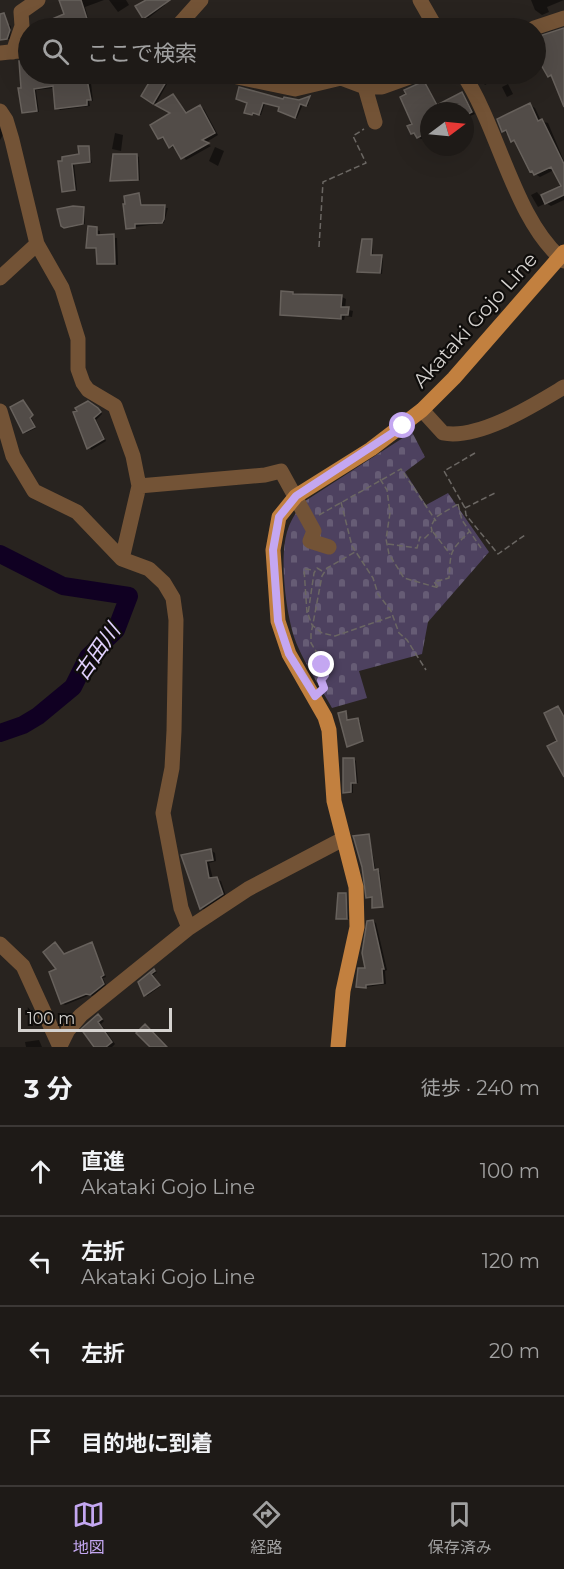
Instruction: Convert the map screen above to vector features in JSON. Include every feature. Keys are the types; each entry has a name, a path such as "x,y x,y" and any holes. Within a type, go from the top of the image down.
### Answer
{"main road":[{"name":"Akataki Gojo Line","path":"338,1047 343,992 357,927 358,906 334,801 329,730 321,706 286,647 276,600 274,533 279,517 296,496 371,449 422,410 454,378 562,257"}],"street":[{"path":"21,18 21,12 38,0"},
{"path":"185,18 201,0"},
{"path":"420,0 430,18"},
{"path":"546,24 564,18"},
{"path":"271,84 295,89 316,84"},
{"path":"357,84 365,87 382,87 390,84"},
{"path":"470,84 478,96 520,200 538,231 562,257"},
{"path":"365,87 375,122"},
{"path":"0,111 6,120 12,140 37,244 62,288 78,339 78,369 83,383 88,390 115,406 123,422 139,486 122,559"},
{"path":"0,278 37,244"},
{"path":"422,410 443,433 460,433 484,427 537,404 564,387"},
{"path":"0,411 13,456 34,491 76,512 122,559 149,569 164,583 173,598 176,620 174,731 172,768 163,813 181,908 189,928"},
{"path":"139,486 265,475 281,471 314,531 310,541 329,547"},
{"path":"60,1046 68,1030 81,1016 189,928 248,889 343,839"},
{"path":"0,944 23,966 60,1046"}],"path":[{"path":"319,247 323,182 366,163 353,136 375,122"},
{"path":"475,453 444,471 475,529 479,529 498,554 525,535"},
{"path":"309,521 401,469 436,521"},
{"path":"380,479 387,490 390,513 386,534 387,544 404,578 422,581 438,589 434,582 449,578 448,564 452,548 470,531"},
{"path":"465,508 497,492"},
{"path":"341,502 348,534 356,552 373,578 378,594 393,616 399,633 407,640 426,670"},
{"path":"458,504 465,508"},
{"path":"451,555 432,531 431,526 436,518 458,504"},
{"path":"458,504 462,520 481,548"},
{"path":"387,544 417,549 420,537 425,538 432,531"},
{"path":"315,696 324,688 321,680 325,675 322,662 311,643 312,625 323,572 356,552"},
{"path":"323,572 317,568 315,570 304,569 305,607 312,625 325,635 336,636 393,616"},
{"path":"308,614 315,570"}],"green space":[{"path":"412,432 425,457 405,472 426,505 448,493 489,552 428,622 422,654 359,671 367,698 332,708 302,655 290,622 284,573 287,532 302,503"}],"building":[{"path":"59,0 81,0 87,18 55,18 64,14"},
{"path":"146,0 170,0 144,18 135,6"},
{"path":"4,13 10,30 7,39 0,40 0,14"},
{"path":"564,28 564,107 551,75 548,77 546,74 546,34"},
{"path":"21,84 88,84 91,100 87,100 87,105 55,109 53,86 34,89 37,111 22,113 18,88 21,88"},
{"path":"148,84 165,84 153,104 141,96"},
{"path":"417,84 426,84 435,102 420,102 420,136 417,138 414,133 411,134 407,126 412,124 400,97 406,94 404,90"},
{"path":"239,87 283,99 284,97 299,100 310,96 306,106 300,104 295,118 278,111 279,107 263,103 259,115 253,113 252,115 244,113 247,103 236,99"},
{"path":"462,92 467,102 443,102"},
{"path":"173,94 186,113 200,105 215,133 202,140 209,143 181,159 173,145 169,148 163,137 158,139 150,125 170,113 155,105"},
{"path":"530,103 538,121 542,119 564,164 564,195 545,204 541,195 561,186 551,167 534,175 532,171 530,172 514,140 511,142 506,130 502,132 497,119"},
{"path":"78,146 89,146 90,162 72,164 75,190 62,192 58,161 62,161 62,157 79,154"},
{"path":"113,154 137,154 138,180 110,181"},
{"path":"139,193 141,205 165,205 164,219 162,223 135,224 135,228 126,229 124,196"},
{"path":"73,206 84,207 83,224 64,228 61,226 57,209"},
{"path":"88,226 97,227 97,235 114,234 115,264 97,264 96,248 86,248"},
{"path":"362,239 372,239 371,255 382,255 380,273 357,272"},
{"path":"281,291 293,292 293,294 342,295 341,307 349,307 348,315 341,315 341,319 280,315"},
{"path":"23,400 33,415 30,418 35,427 23,433 10,407"},
{"path":"88,401 101,412 94,418 104,439 87,449 73,412 77,411 75,408"},
{"path":"558,706 564,717 564,777 547,746 557,741 544,713"},
{"path":"346,711 347,720 358,718 363,741 347,747 338,713"},
{"path":"343,758 354,758 356,783 351,783 351,792 343,793"},
{"path":"369,834 374,870 378,869 383,907 372,908 372,897 366,898 362,867 353,836"},
{"path":"211,849 213,860 206,861 209,878 217,877 223,894 200,909 181,855"},
{"path":"338,893 346,893 347,919 336,919"},
{"path":"373,920 384,969 382,969 383,983 366,985 366,988 356,987 358,968 365,968 362,953 367,921"},
{"path":"55,942 64,954 92,942 104,975 101,977 104,984 90,995 86,994 61,1004 49,972 56,969 43,952"},
{"path":"154,969 155,971 151,974 160,985 144,996 138,982"},
{"path":"98,1014 102,1019 98,1022 112,1042 106,1047 94,1047 81,1029"},
{"path":"145,1024 167,1047 150,1047 136,1033"}],"waterway":[{"name":"古田川","path":"0,554 63,586 129,596 116,630 88,657 73,687 38,716 23,725 0,733"}],"route":[{"path":"322,665 325,675 321,680 324,688 315,696 289,654 278,621 273,550 274,533 279,517 296,496 403,426"}]}
